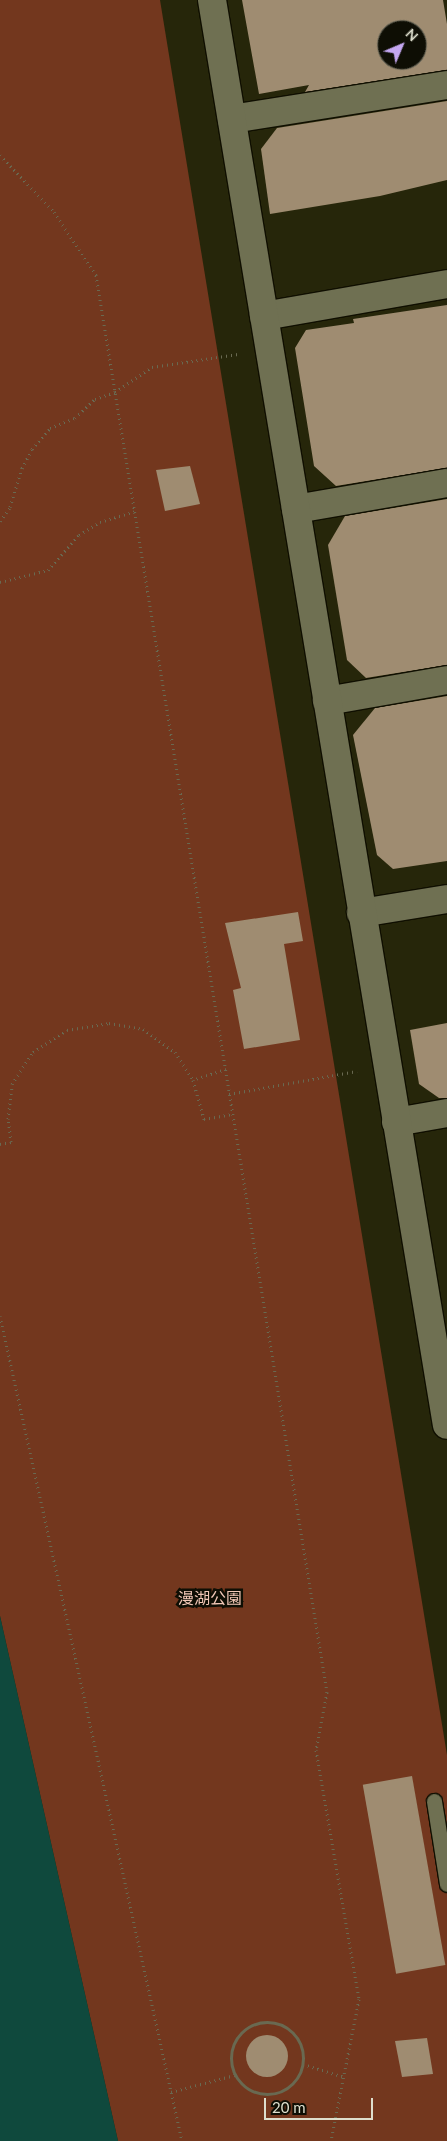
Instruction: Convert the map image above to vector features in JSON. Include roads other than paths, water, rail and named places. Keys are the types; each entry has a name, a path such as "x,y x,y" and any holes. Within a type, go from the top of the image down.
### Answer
{"street":[{"path":"212,0 396,1122 437,1313 447,1425"},
{"path":"232,119 447,85"},
{"path":"264,316 447,284"},
{"path":"296,509 447,483"},
{"path":"327,701 447,680"},
{"path":"361,913 447,899"},
{"path":"396,1122 447,1113"}],"lane":[{"path":"434,1801 447,1884"}],"water":[{"path":"0,1616 118,2141 0,2141"}],"park label":[{"name":"漫湖公園","path":"210,1598"}]}
